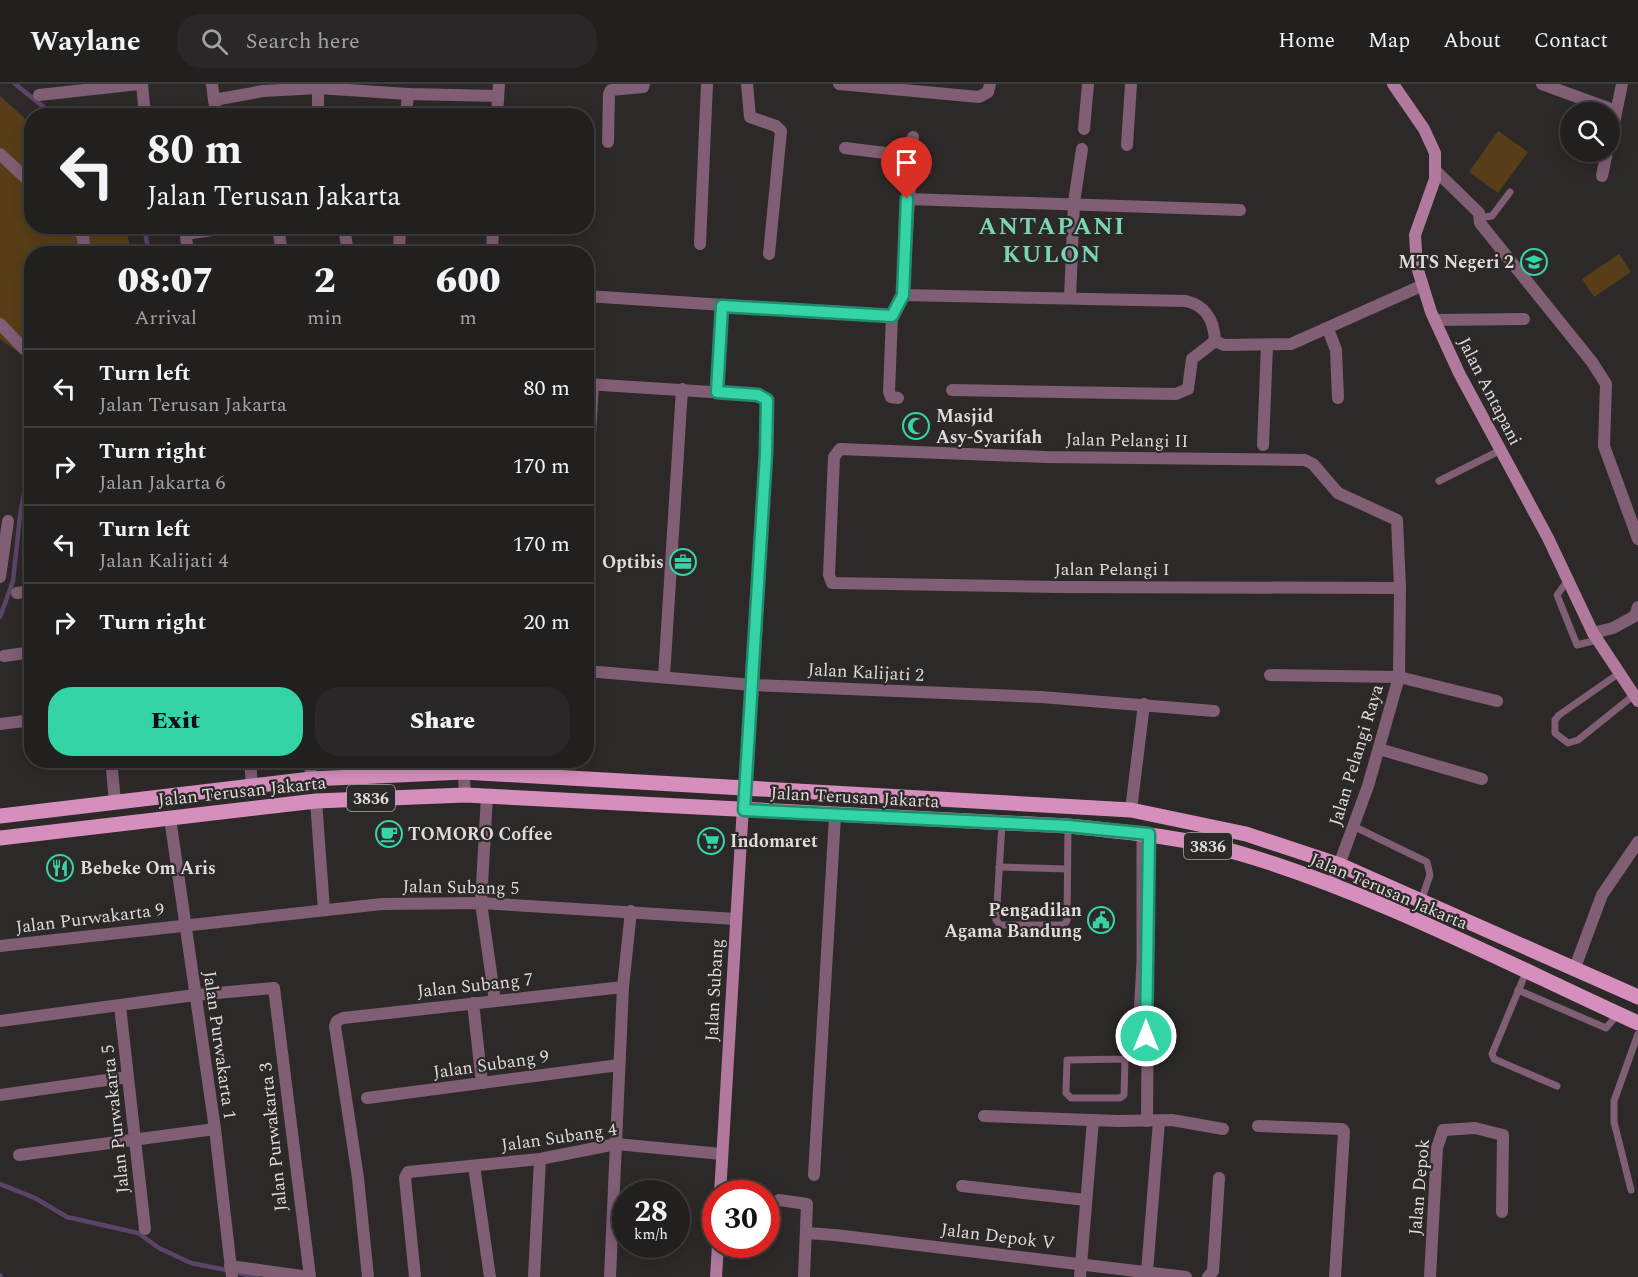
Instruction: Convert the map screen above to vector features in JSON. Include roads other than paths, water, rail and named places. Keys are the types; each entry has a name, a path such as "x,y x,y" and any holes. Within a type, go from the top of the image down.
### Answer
{"main road":[{"name":"Jalan Terusan Jakarta","path":"0,816 252,785 440,768"},
{"name":"Jalan Terusan Jakarta","path":"487,768 744,789 1131,810 1246,834 1340,865 1638,997"},
{"name":"Jalan Terusan Jakarta","path":"0,838 316,801 465,795 835,816 1068,826 1144,834 1241,854 1332,884 1638,1023"}],"street":[{"path":"39,95 140,84 144,108"},
{"path":"212,84 216,108"},
{"path":"608,142 611,90 638,88 644,84"},
{"path":"700,244 707,84"},
{"path":"747,84 750,117 776,126 781,131 769,254"},
{"path":"839,84 979,97 988,89"},
{"path":"1084,129 1088,84"},
{"path":"1127,145 1131,84"},
{"name":"Jalan Antapani","path":"1393,84 1432,144 1436,171 1415,235 1421,286 1458,373 1501,450 1595,636 1636,698"},
{"path":"1542,84 1591,102"},
{"path":"1618,102 1622,84"},
{"path":"214,100 263,87 318,86 408,94 498,90 497,108"},
{"path":"318,86 318,108"},
{"path":"407,108 408,94"},
{"path":"898,398 891,396 889,392 892,316 903,295 907,199 913,136"},
{"path":"845,148 910,156"},
{"path":"1070,298 1074,202 1082,149"},
{"path":"0,154 24,176"},
{"path":"1602,176 1605,162"},
{"path":"1436,171 1479,213 1480,223 1592,362 1606,384 1604,446 1638,538"},
{"path":"907,199 1074,202 1240,210"},
{"path":"1215,341 1224,345 1291,344 1421,286"},
{"path":"903,295 1193,303 1200,305 1208,314 1214,327 1215,341"},
{"path":"594,297 892,316"},
{"path":"1435,320 1524,319"},
{"path":"0,324 24,349"},
{"path":"1328,329 1336,350 1338,398"},
{"path":"952,390 1176,394 1188,389 1192,359 1215,341"},
{"path":"1263,445 1267,346"},
{"path":"594,385 758,395 767,400 768,430 753,685 744,789"},
{"path":"664,677 682,389"},
{"name":"Jalan Pelangi II","path":"829,575 834,457 840,449 1045,457 1305,460 1313,464 1338,493 1395,518 1400,525"},
{"path":"0,577 8,522"},
{"name":"Jalan Pelangi Raya","path":"1332,884 1368,786 1399,677 1400,525"},
{"name":"Jalan Pelangi I","path":"829,575 830,581 835,584 1400,588"},
{"path":"17,592 24,592"},
{"path":"1595,636 1613,628 1636,612"},
{"path":"4,656 24,653"},
{"name":"Jalan Kalijati 2","path":"594,672 753,685 1143,704 1214,711"},
{"path":"1270,675 1399,677 1497,701"},
{"path":"1131,810 1143,704"},
{"path":"0,724 24,721"},
{"path":"1379,749 1482,779"},
{"path":"112,768 115,802"},
{"path":"251,768 252,785"},
{"path":"310,768 311,779"},
{"path":"463,768 465,795"},
{"name":"Jalan Subang","path":"721,1180 744,789"},
{"path":"487,795 481,903 495,1001"},
{"path":"316,801 324,910"},
{"path":"814,1175 835,816"},
{"name":"Jalan Purwakarta 1","path":"170,818 214,1129 231,1270"},
{"path":"1144,834 1148,850 1153,1121 1148,1272"},
{"path":"1574,970 1602,895 1632,860 1638,842"},
{"name":"Jalan Subang 5","path":"185,925 381,904 481,903 736,919"},
{"path":"610,1277 623,987 630,911"},
{"name":"Jalan Purwakarta 9","path":"0,946 185,925"},
{"name":"Jalan Purwakarta 3","path":"195,995 271,986 275,992 309,1277"},
{"name":"Jalan Subang 7","path":"368,1277 358,1178 335,1026 337,1021 343,1018 623,987"},
{"path":"0,1021 195,995"},
{"path":"473,1003 482,1083"},
{"name":"Jalan Purwakarta 5","path":"120,1006 145,1229"},
{"name":"Jalan Subang 9","path":"367,1098 619,1065"},
{"path":"0,1095 128,1077"},
{"path":"984,1116 1187,1121 1223,1129"},
{"path":"1080,1270 1093,1120"},
{"path":"1258,1126 1342,1129 1344,1131 1335,1277"},
{"name":"Jalan Depok","path":"1430,1277 1437,1148 1443,1130 1475,1128 1503,1135 1502,1212"},
{"path":"19,1155 214,1129"},
{"name":"Jalan Subang 4","path":"415,1277 405,1179 408,1172 540,1159 616,1144 722,1154"},
{"path":"534,1277 540,1159"},
{"path":"474,1166 490,1277"},
{"path":"1208,1277 1213,1271 1219,1178"},
{"path":"962,1186 1086,1200"},
{"path":"780,1200 807,1204 804,1277"},
{"name":"Jalan Depok V","path":"807,1233 835,1234 1080,1270 1148,1272 1186,1277"},
{"path":"716,1277 717,1258"},
{"path":"231,1270 309,1277"}],"lane":[{"path":"1479,213 1484,217 1492,216 1510,192"},
{"path":"717,392 722,306"},
{"path":"1439,481 1501,450"},
{"path":"1568,580 1557,595 1576,645 1595,636"},
{"path":"1618,674 1560,715 1555,720 1555,733 1568,742 1578,740 1636,698"},
{"path":"1002,824 996,920 1000,925 1063,925 1067,921 1068,826"},
{"path":"1353,826 1427,862 1430,875 1420,902"},
{"path":"1125,1059 1067,1060 1066,1093 1071,1098 1120,1098 1125,1090 1125,1059 1136,1036 1144,834"},
{"path":"999,867 1067,868"},
{"path":"1526,972 1493,1049 1494,1059 1557,1086"},
{"path":"1518,990 1606,1028 1618,1014"},
{"path":"1631,1190 1614,1122 1614,1101 1638,1034"}],"waterway":[{"path":"15,84 45,108"},
{"path":"145,234 148,246"},
{"path":"0,617 13,581 24,493"},
{"path":"0,1184 35,1198 67,1217 138,1233 159,1248 191,1263 231,1271"},
{"path":"239,1273 257,1277"}],"place":[{"name":"MTS Negeri 2","path":"1534,262"},
{"name":"Masjid Asy-Syarifah","path":"916,426"},
{"name":"Optibis","path":"683,562"},
{"name":"TOMORO Coffee","path":"389,834"},
{"name":"Indomaret","path":"711,841"},
{"name":"Bebeke Om Aris","path":"60,868"},
{"name":"Pengadilan Agama Bandung","path":"1101,920"}],"district":[{"name":"ANTAPANI KULON","path":"1052,240"}]}
